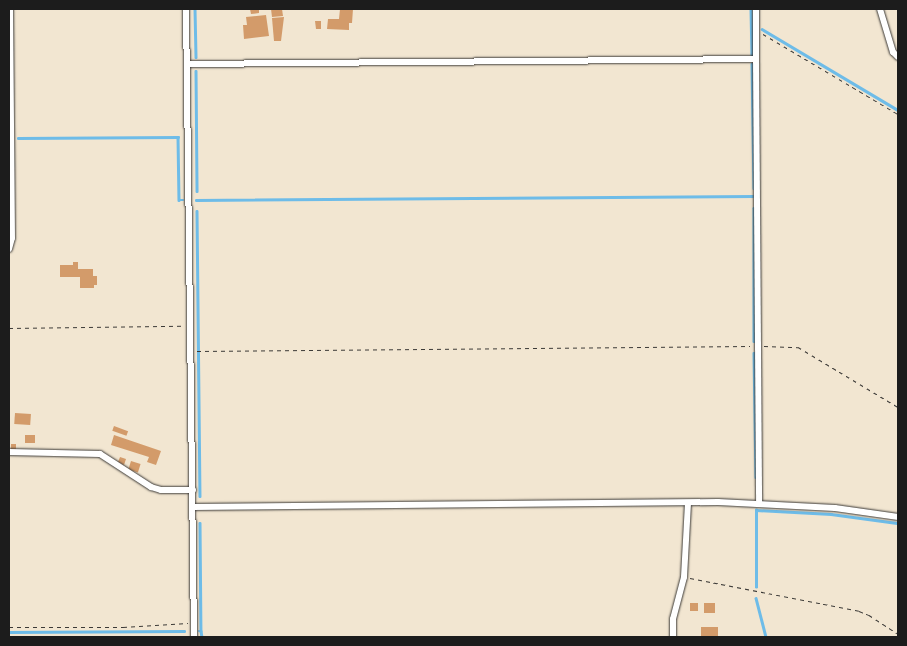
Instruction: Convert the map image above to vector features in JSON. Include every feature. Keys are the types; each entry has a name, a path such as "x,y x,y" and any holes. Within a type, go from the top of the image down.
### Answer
{"street":[{"path":"9,249 12,238 10,9"},
{"path":"186,9 194,637"},
{"path":"756,9 759,503"},
{"path":"880,9 893,52 898,57"},
{"path":"188,64 756,59"},
{"path":"9,452 100,454 151,487 161,490 193,490"},
{"path":"673,637 673,619 684,577 688,503"},
{"path":"193,506 759,503 835,508 898,517"}],"path":[{"path":"756,32 766,35 898,114"},
{"path":"9,328 191,326"},
{"path":"200,351 798,347 898,406"},
{"path":"684,577 858,611 869,615 898,634"},
{"path":"9,627 123,627 194,623"},
{"path":"41,637 150,637"}],"building":[{"path":"250,9 259,9 259,13 251,14"},
{"path":"271,9 282,9 283,16 272,17"},
{"path":"340,9 353,9 352,23 349,23 349,30 327,29 328,19 339,19"},
{"path":"266,15 269,36 244,39 243,25 247,25 246,17"},
{"path":"284,17 281,41 274,41 272,18"},
{"path":"315,21 321,21 321,29 316,29"},
{"path":"73,262 78,262 78,269 93,269 93,276 97,276 97,285 94,285 94,288 80,288 80,277 60,277 60,265 73,265"},
{"path":"15,413 31,414 30,425 14,424"},
{"path":"114,426 128,431 126,436 112,431"},
{"path":"25,435 35,435 35,443 25,443"},
{"path":"114,435 161,451 156,465 147,462 149,457 111,445"},
{"path":"11,444 16,444 16,450 11,449"},
{"path":"120,457 126,459 124,465 118,462"},
{"path":"131,461 141,464 138,473 128,470"},
{"path":"690,603 698,603 698,611 690,611"},
{"path":"704,603 715,603 715,613 704,613"},
{"path":"701,627 718,627 718,637 701,637"}],"waterway":[{"path":"195,9 196,57"},
{"path":"751,9 752,55"},
{"path":"762,29 898,110"},
{"path":"752,64 754,188"},
{"path":"196,71 197,191"},
{"path":"18,138 178,137 179,200 183,200"},
{"path":"196,200 754,196"},
{"path":"754,208 754,341"},
{"path":"197,211 200,496"},
{"path":"754,353 756,477"},
{"path":"756,587 756,510 831,514 898,523"},
{"path":"200,523 201,631"},
{"path":"756,598 766,637"},
{"path":"9,632 184,631"},
{"path":"199,631 201,631 202,637"}]}
